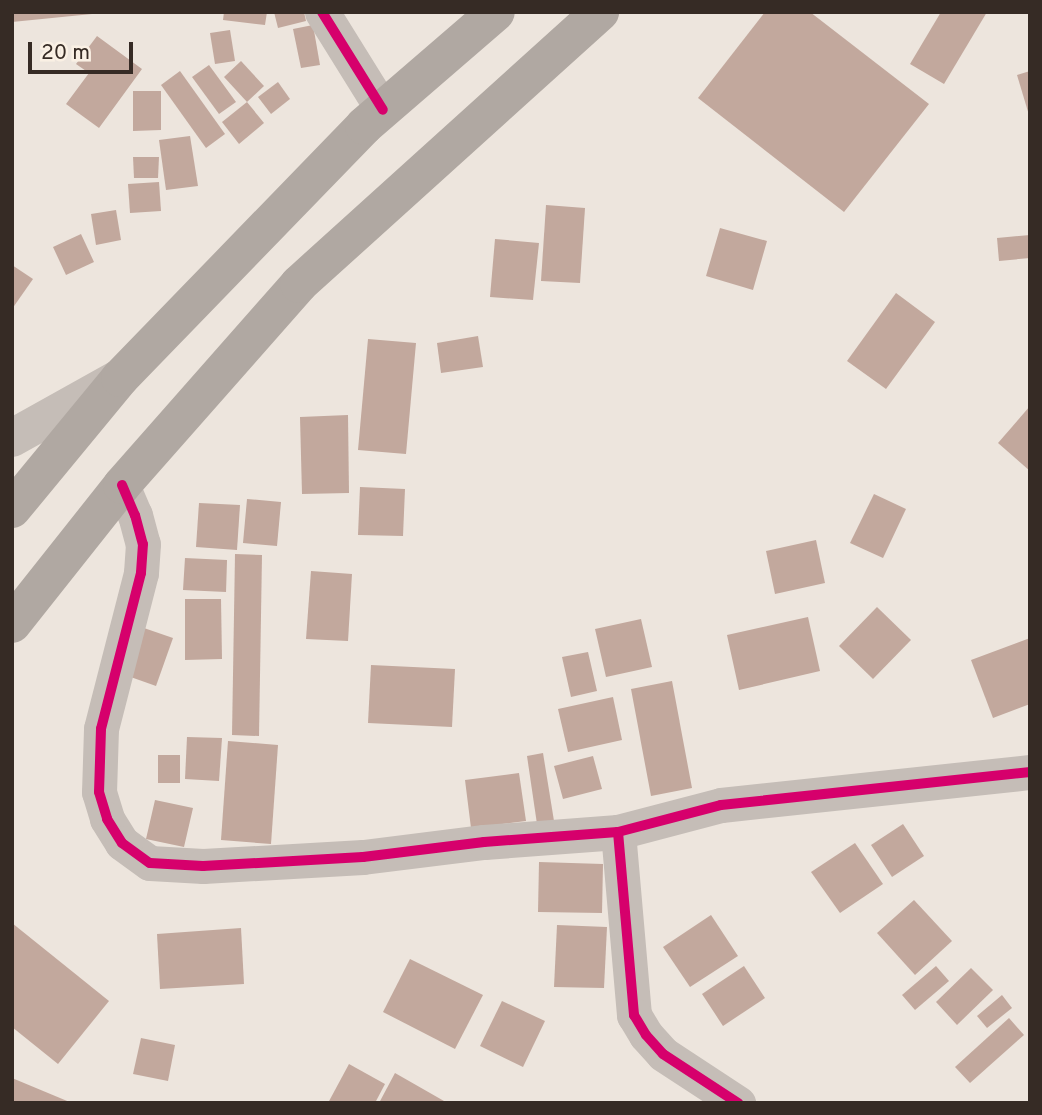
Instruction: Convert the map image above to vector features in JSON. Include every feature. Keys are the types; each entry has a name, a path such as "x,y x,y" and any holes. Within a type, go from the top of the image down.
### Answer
{"highway":[{"path":"12,509 120,379 383,110 496,12"},
{"path":"12,624 121,485 299,285 600,12"}],"street":[{"path":"322,12 383,110"},
{"path":"12,438 120,379"},
{"path":"121,485 135,515 143,544 141,573 101,729 99,792 107,819 122,843 150,863 202,866 363,857 484,842 618,832 721,806 1030,772"},
{"path":"618,832 634,1015 663,1055 738,1103"}],"building":[{"path":"12,12 92,12 92,14 12,22"},
{"path":"224,12 267,12 265,25 223,20"},
{"path":"274,12 304,12 306,21 278,28"},
{"path":"765,12 810,12 929,104 844,212 698,98"},
{"path":"941,12 987,12 944,84 910,64"},
{"path":"313,25 320,65 301,68 293,29"},
{"path":"230,30 235,61 215,64 210,33"},
{"path":"97,36 142,69 99,128 66,104 89,73 76,64"},
{"path":"241,61 264,86 247,102 224,77"},
{"path":"209,65 236,102 219,114 192,77"},
{"path":"180,71 225,134 206,148 161,85"},
{"path":"1030,71 1030,115 1029,115 1017,75"},
{"path":"278,82 290,99 271,114 258,97"},
{"path":"133,91 161,91 161,130 133,131"},
{"path":"247,102 264,123 239,144 222,122"},
{"path":"190,136 198,186 166,190 159,140"},
{"path":"133,157 159,157 158,178 134,178"},
{"path":"159,182 161,211 130,213 128,184"},
{"path":"546,205 585,208 580,283 541,281"},
{"path":"116,210 121,240 96,245 91,214"},
{"path":"720,228 767,241 753,290 706,276"},
{"path":"81,234 94,262 66,275 53,247"},
{"path":"1030,235 1030,258 999,261 997,238"},
{"path":"495,239 539,243 533,300 490,297"},
{"path":"12,265 33,279 12,309"},
{"path":"896,293 935,322 886,389 847,361"},
{"path":"478,336 483,367 441,373 437,343"},
{"path":"368,339 416,343 406,454 358,450"},
{"path":"1030,406 1030,471 998,443"},
{"path":"348,415 349,493 302,494 300,417"},
{"path":"360,487 405,489 403,536 358,535"},
{"path":"874,494 906,509 883,558 850,543"},
{"path":"247,499 281,502 277,546 243,543"},
{"path":"199,503 240,505 237,550 196,547"},
{"path":"816,540 825,583 775,594 766,551"},
{"path":"235,554 262,555 259,736 232,735"},
{"path":"185,558 227,560 226,592 183,590"},
{"path":"311,571 352,574 348,641 306,639"},
{"path":"185,599 221,599 222,659 185,660"},
{"path":"877,607 911,640 873,679 839,646"},
{"path":"808,617 820,671 739,690 727,635"},
{"path":"641,619 652,667 606,677 595,629"},
{"path":"141,627 173,638 156,686 125,675"},
{"path":"1030,638 1030,704 993,718 971,660"},
{"path":"588,652 597,691 571,697 562,657"},
{"path":"371,665 455,669 452,727 368,723"},
{"path":"672,681 692,788 651,796 631,689"},
{"path":"613,697 622,740 568,752 558,709"},
{"path":"187,737 222,738 219,781 185,779"},
{"path":"228,741 278,745 271,844 221,840"},
{"path":"543,753 554,821 537,824 527,756"},
{"path":"158,755 180,755 180,783 158,783"},
{"path":"593,756 602,789 563,799 554,766"},
{"path":"519,773 526,821 471,828 465,780"},
{"path":"155,800 193,808 184,847 146,839"},
{"path":"903,824 924,856 892,877 871,845"},
{"path":"855,843 883,884 840,913 811,872"},
{"path":"539,862 603,864 602,913 538,912"},
{"path":"914,900 952,941 915,975 877,933"},
{"path":"711,915 738,956 690,987 663,947"},
{"path":"12,923 109,1001 58,1064 12,1027"},
{"path":"557,925 607,927 604,988 554,987"},
{"path":"241,928 244,984 160,989 157,934"},
{"path":"410,959 483,995 455,1049 383,1012"},
{"path":"744,966 765,998 723,1026 702,994"},
{"path":"936,966 949,981 915,1010 902,995"},
{"path":"971,968 993,990 957,1025 936,1002"},
{"path":"1002,995 1012,1008 987,1028 977,1016"},
{"path":"502,1001 545,1021 523,1067 480,1046"},
{"path":"1009,1018 1024,1035 970,1083 955,1067"},
{"path":"141,1038 175,1045 168,1081 133,1074"},
{"path":"349,1064 385,1084 375,1103 328,1103"},
{"path":"395,1073 444,1101 443,1103 379,1103"},
{"path":"12,1078 72,1103 12,1103"}],"cycle path":[{"path":"322,12 383,110"},
{"path":"122,485 135,515 143,544 141,573 101,729 99,792 107,819 122,843 150,863 203,866 363,857 484,842 618,832 721,805 1030,772"},
{"path":"618,832 634,1015 646,1035 663,1054 738,1103"}]}
